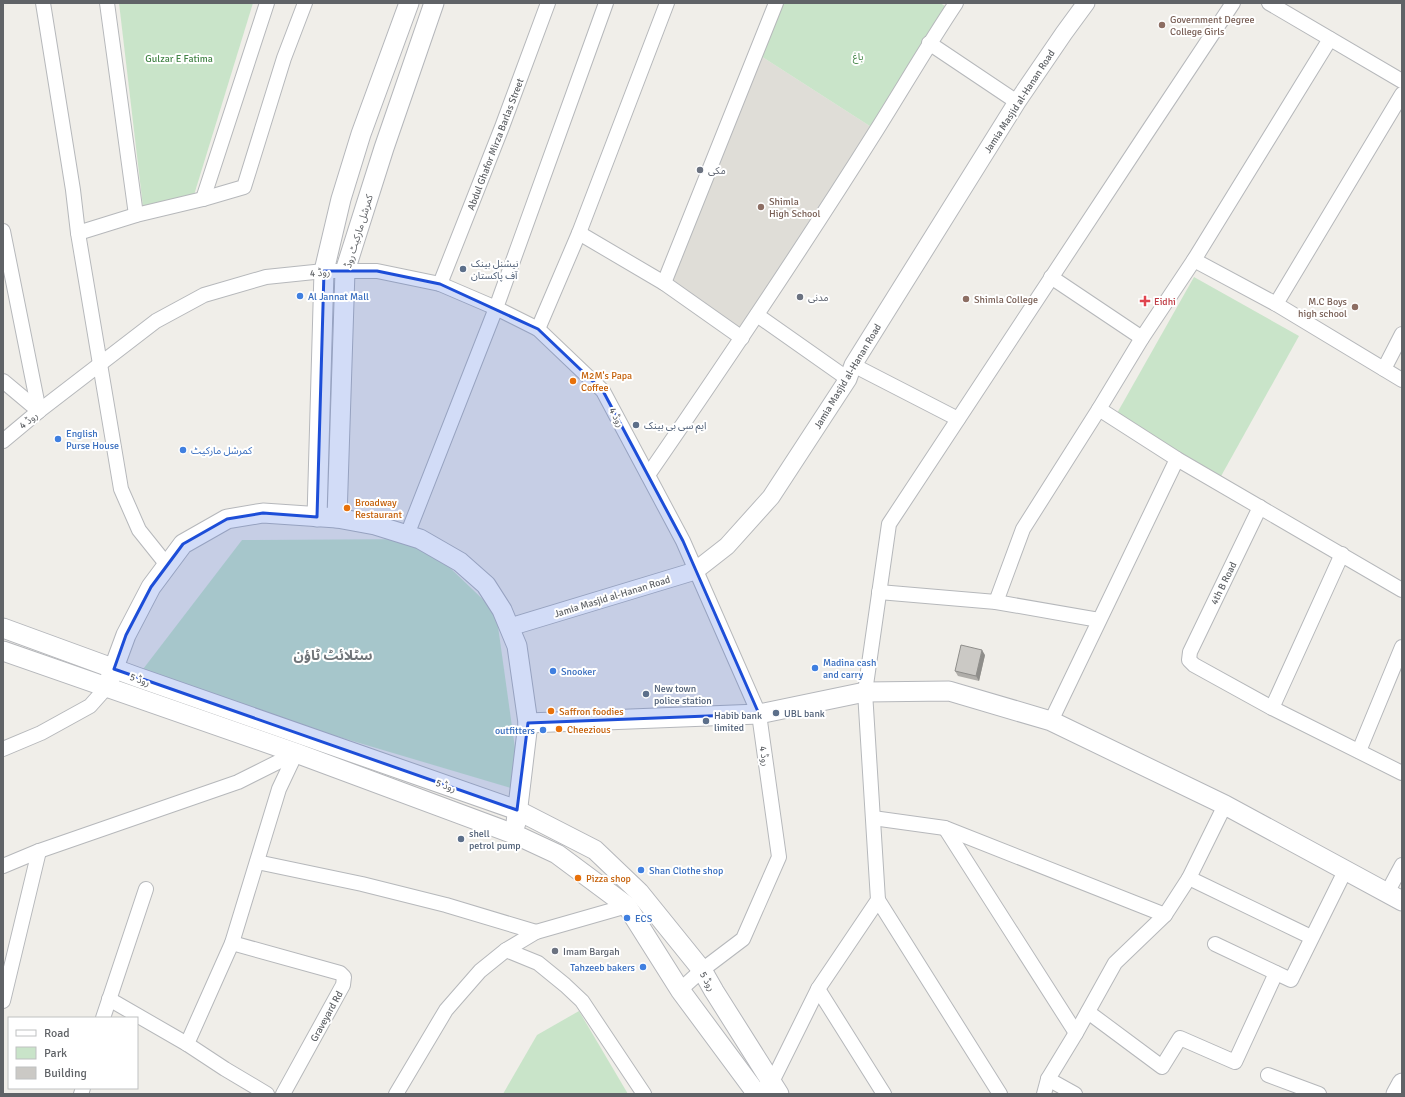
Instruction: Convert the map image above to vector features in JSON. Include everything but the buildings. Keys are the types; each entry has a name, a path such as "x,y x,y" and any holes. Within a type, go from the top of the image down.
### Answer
{"main road":[{"path":"317,517 324,271 341,199 361,134 408,3"},
{"name":"کمرشل مارکیٹ روڈ","path":"337,518 345,271 384,148 434,3"},
{"path":"106,688 126,635 150,587 183,544 227,519 264,513 337,518 376,525 420,539 460,562 486,585 502,610 517,646 528,723 514,834"},
{"name":"روڈ 5","path":"3,628 114,669 517,810 595,850 639,892 702,970 776,1088"},
{"name":"روڈ 5","path":"3,651 296,753 514,834 557,854 627,906 680,990 756,1094"},
{"path":"528,723 759,714 865,692 949,691 1051,720 1225,805 1394,897"},
{"path":"1396,1094 1402,1083"}],"street":[{"path":"43,3 73,190 78,233 113,434 121,489 140,530 167,565"},
{"path":"107,3 136,215"},
{"path":"203,199 267,3"},
{"path":"78,233 136,215 244,188 284,58 305,3"},
{"name":"Abdul Ghafor Mirza Barlas Street","path":"440,284 502,127 548,3"},
{"path":"407,535 496,308 606,3"},
{"path":"538,329 579,233 667,3"},
{"path":"664,283 776,3"},
{"path":"648,475 742,338 876,130 929,43 956,3"},
{"name":"Jamia Masjid al-Hanan Road","path":"510,627 695,571 728,546 771,497 851,372 1018,102 1086,3"},
{"path":"1000,1094 878,900 865,692 889,524 1233,3"},
{"path":"1269,3 1402,81"},
{"path":"996,602 1023,529 1099,410 1142,338 1194,260 1330,39"},
{"path":"929,43 1018,102"},
{"path":"1276,304 1402,94"},
{"path":"3,231 39,411"},
{"path":"579,233 664,283 742,338"},
{"path":"1194,260 1276,304 1402,380"},
{"name":"روڈ 4","path":"3,441 39,411 156,322 204,294 266,277 324,271 377,271 440,284 496,308 538,329 603,392 683,541 759,714 779,857 743,939 702,970 680,990"},
{"path":"1051,277 1142,338"},
{"path":"757,315 851,372 958,419"},
{"path":"1384,369 1402,334"},
{"path":"3,381 39,411"},
{"path":"1099,410 1177,459 1402,590"},
{"path":"1051,720 1177,459"},
{"name":"4th B Road","path":"1260,507 1190,652 1189,660 1194,665 1272,708"},
{"path":"1342,554 1272,708 1402,773"},
{"path":"879,592 996,602 1099,620"},
{"path":"1359,751 1402,646"},
{"path":"3,749 41,733 90,706 106,688"},
{"path":"5,864 238,782 296,753"},
{"path":"187,1044 232,942 280,789 296,753"},
{"path":"1044,1094 1048,1079 1076,1033 1115,963 1165,915 1189,878 1225,805"},
{"path":"873,818 945,828 1165,915"},
{"path":"945,828 1076,1033"},
{"path":"4,992 40,851"},
{"path":"257,862 362,884 446,905 536,932"},
{"path":"1394,897 1402,864"},
{"path":"1215,944 1290,980 1345,871"},
{"path":"1189,878 1311,937"},
{"path":"103,1017 146,889"},
{"path":"756,1094 776,1088 818,989 878,900"},
{"path":"396,1094 446,1010 480,972 506,950 536,932 627,906"},
{"name":"Graveyard Rd","path":"232,942 340,973 344,977 343,985 283,1094"},
{"path":"506,950 538,963 582,1001 644,1094"},
{"path":"1088,1012 1162,1067 1180,1038 1235,1062 1276,973"},
{"path":"818,989 884,1094"},
{"path":"109,1000 187,1044 267,1094"},
{"path":"1268,1075 1319,1094"},
{"path":"1048,1079 1075,1094"}],"highlighted area":[{"path":"324,271 377,271 440,284 538,329 603,391 683,541 759,714 528,723 517,810 114,669 126,635 151,587 183,544 227,519 263,513 317,517"}],"shaded area":[{"name":"Shimla High School","path":"756,53 876,130 742,338 664,283"}],"green space":[{"name":"Gulzar E Fatima","path":"119,3 253,3 194,195 143,207"},
{"name":"باغ","path":"776,3 940,3 952,10 876,130 756,53"},
{"path":"1194,277 1299,336 1220,478 1116,415"},
{"path":"420,539 496,612 521,791 137,677 242,540"},
{"path":"579,1011 628,1094 503,1094 537,1035"}],"place":[{"name":"Government Degree College Girls","path":"1162,25"},
{"name":"مکی","path":"700,170"},
{"name":"Shimla High School","path":"761,207"},
{"name":"نیشنل بینک آف پاکستان","path":"463,269"},
{"name":"Al Jannat Mall","path":"300,296"},
{"name":"مدنی","path":"800,297"},
{"name":"Shimla College","path":"966,299"},
{"name":"Eidhi","path":"1145,301"},
{"name":"M.C Boys high school","path":"1355,307"},
{"name":"M2M's Papa Coffee","path":"573,381"},
{"name":"ایم سی بی بینک","path":"636,425"},
{"name":"English Purse House","path":"58,439"},
{"name":"کمرشل مارکیٹ","path":"183,450"},
{"name":"Broadway Restaurant","path":"347,508"},
{"name":"Madina cash and carry","path":"815,668"},
{"name":"Snooker","path":"553,671"},
{"name":"New town police station","path":"646,694"},
{"name":"Saffron foodies","path":"551,711"},
{"name":"UBL bank","path":"776,713"},
{"name":"Habib bank limited","path":"706,721"},
{"name":"Cheezious","path":"559,729"},
{"name":"outfitters","path":"543,730"},
{"name":"shell petrol pump","path":"461,839"},
{"name":"Shan Clothe shop","path":"641,870"},
{"name":"Pizza shop","path":"578,878"},
{"name":"ECS","path":"627,918"},
{"name":"Imam Bargah","path":"555,951"},
{"name":"Tahzeeb bakers","path":"643,967"}],"district":[{"name":"سٹلائٹ ٹاؤن","path":"333,655"}]}
